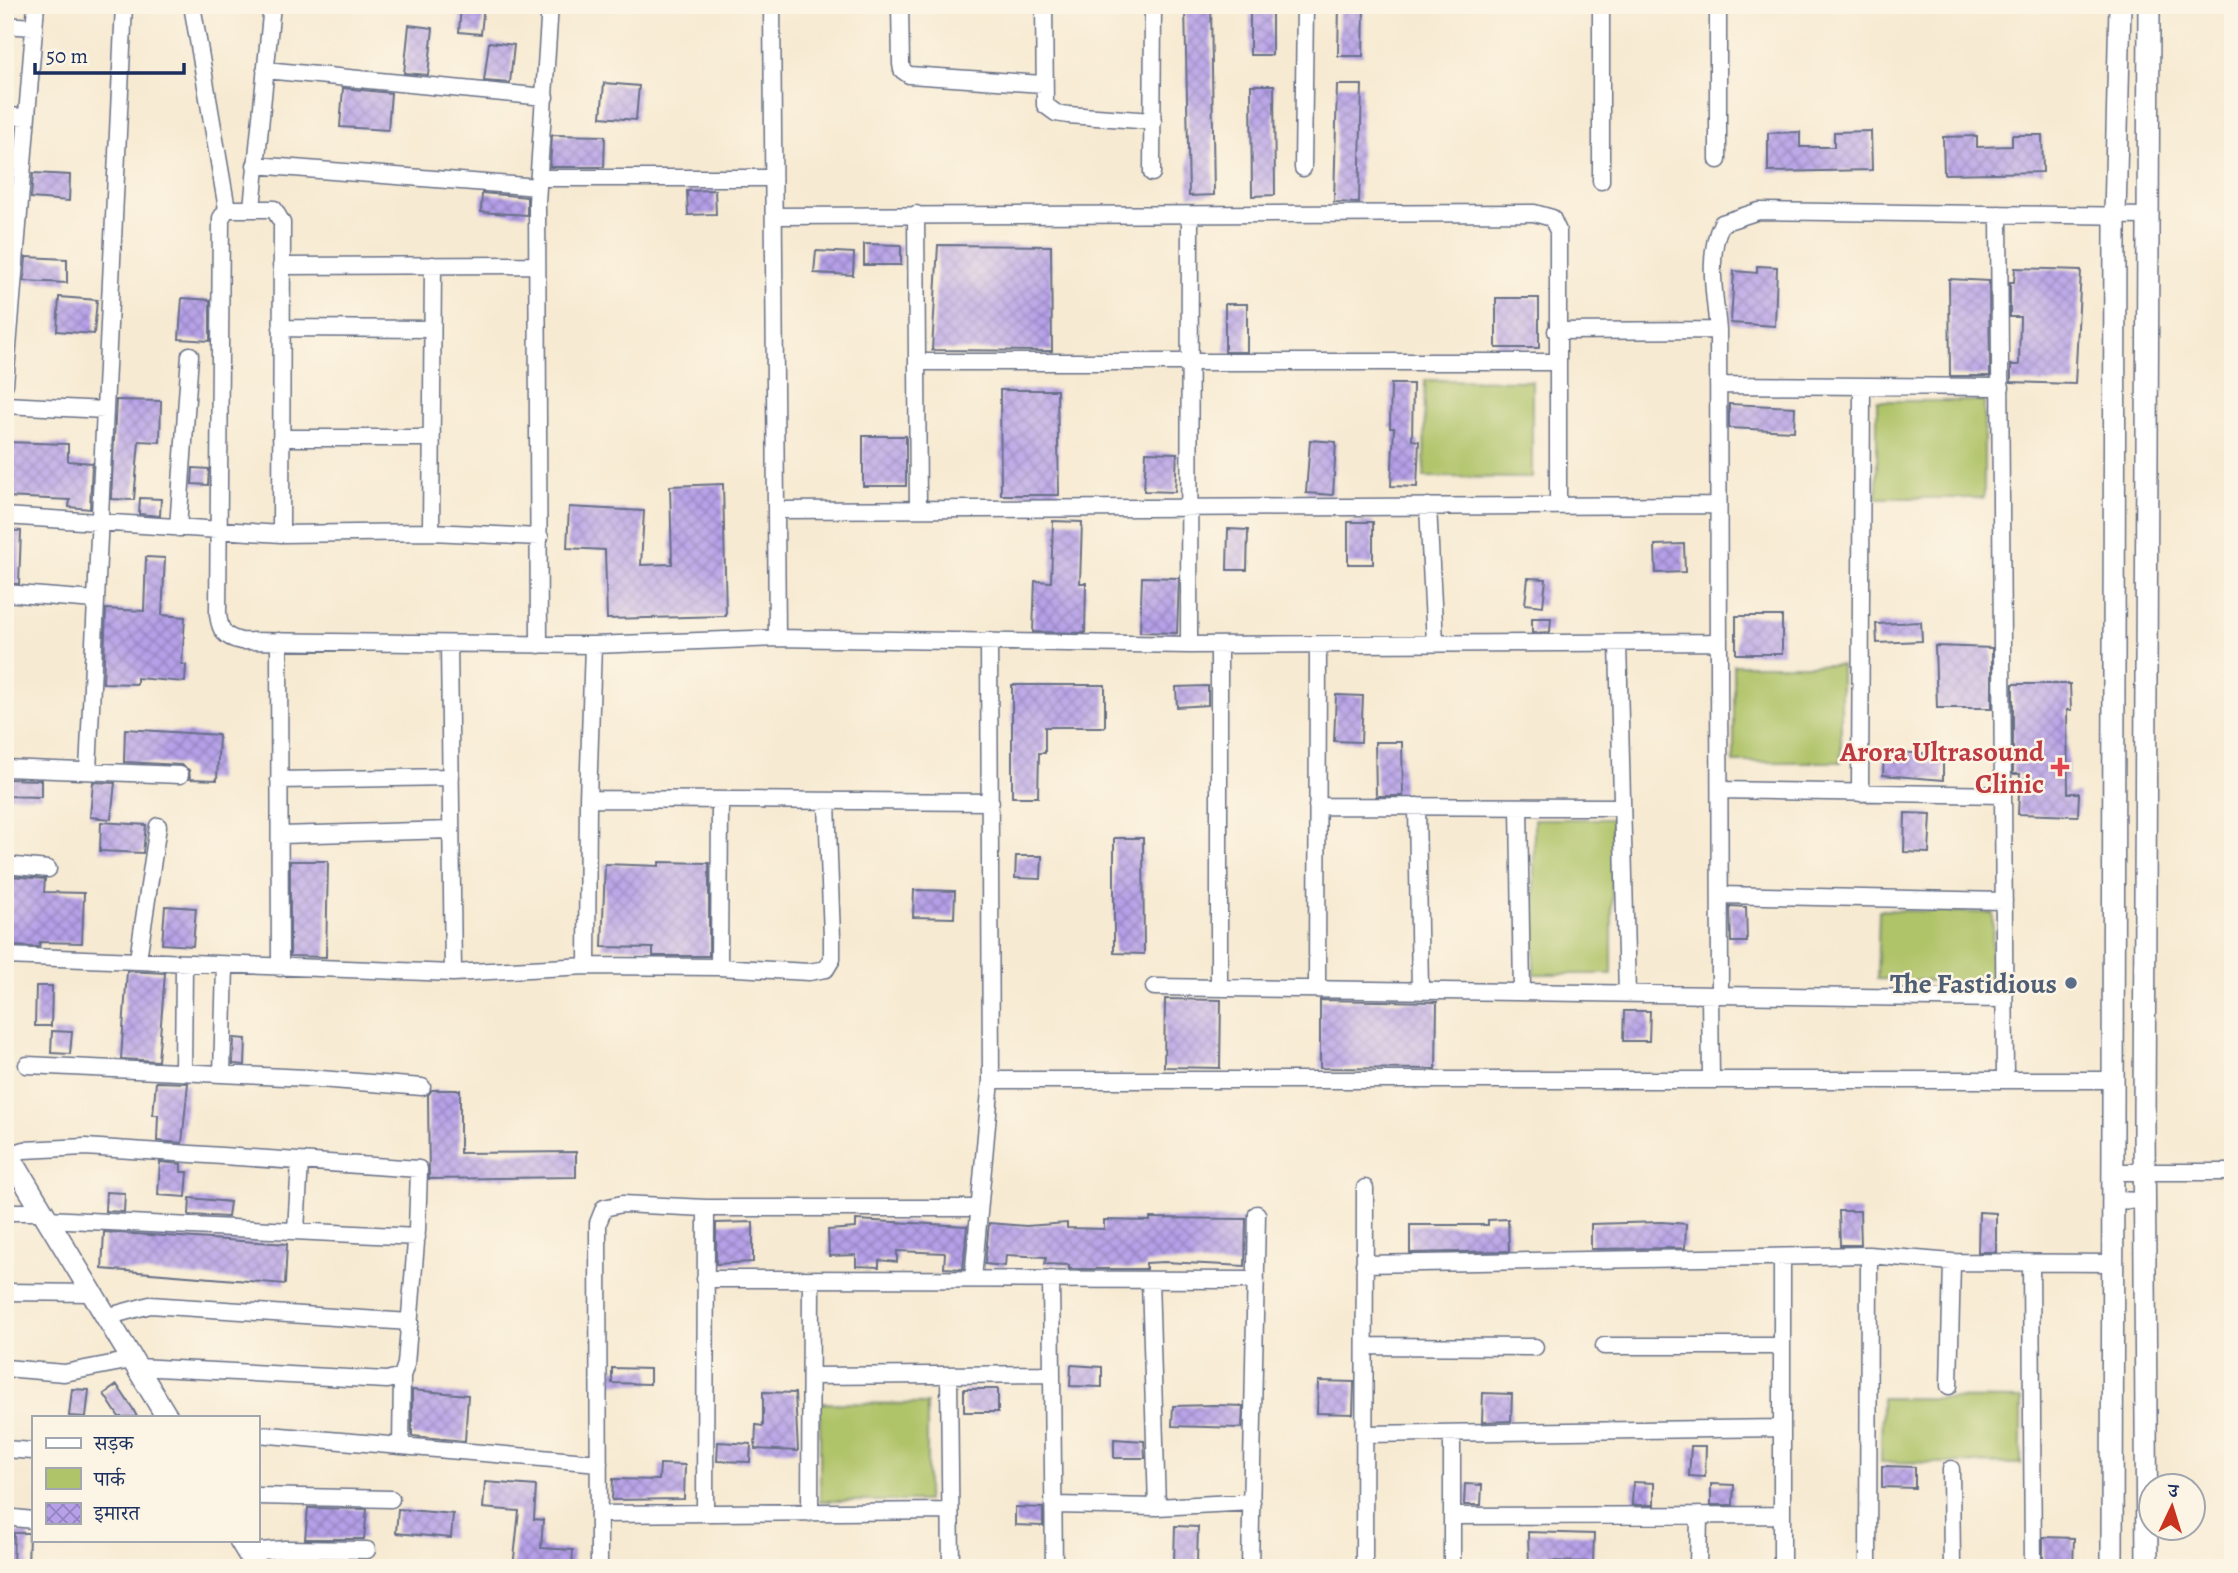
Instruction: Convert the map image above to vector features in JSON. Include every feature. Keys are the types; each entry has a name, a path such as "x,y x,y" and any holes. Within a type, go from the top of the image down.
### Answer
{"street":[{"path":"5,384 12,214 26,117 36,5"},
{"path":"88,771 124,5"},
{"path":"192,5 227,209 221,218 220,629 228,638 241,641 539,645 777,638 1189,645 1719,642"},
{"path":"252,208 272,5"},
{"path":"539,645 536,265 550,5"},
{"path":"772,5 777,638"},
{"path":"900,5 901,64 902,70 909,75 1043,84"},
{"path":"1044,5 1045,105 1056,113 1153,121"},
{"path":"1152,173 1153,5"},
{"path":"1303,168 1305,5"},
{"path":"1601,5 1601,181"},
{"path":"1718,5 1718,160"},
{"path":"2112,1568 2115,216 2120,5"},
{"path":"2147,1568 2145,1172 2149,5"},
{"path":"5,25 33,27"},
{"path":"265,70 545,97"},
{"path":"5,116 26,117"},
{"path":"255,165 539,183 773,178"},
{"path":"227,209 274,209 280,215 281,534"},
{"path":"1711,1080 1720,895 1718,330 1713,257 1715,236 1722,223 1759,211 2147,216"},
{"path":"774,216 1534,213 1552,218 1558,231 1558,506"},
{"path":"916,214 918,509"},
{"path":"1999,215 2005,1080"},
{"path":"1189,645 1190,216"},
{"path":"431,533 433,265"},
{"path":"281,266 536,265"},
{"path":"281,328 432,330"},
{"path":"1556,331 1718,330"},
{"path":"178,528 190,355"},
{"path":"916,362 1556,362"},
{"path":"1718,385 2001,387"},
{"path":"1860,793 1862,386"},
{"path":"5,405 105,410"},
{"path":"281,438 430,438"},
{"path":"778,510 1718,505"},
{"path":"1428,506 1434,643"},
{"path":"5,516 281,534 431,533 540,537"},
{"path":"5,593 95,600"},
{"path":"279,641 280,968"},
{"path":"973,1279 991,1080 989,641"},
{"path":"1618,643 1626,994"},
{"path":"449,644 453,973"},
{"path":"587,966 588,799 593,645"},
{"path":"1219,645 1219,988"},
{"path":"1317,989 1318,645"},
{"path":"5,768 180,775"},
{"path":"279,780 451,777"},
{"path":"1720,790 2003,795"},
{"path":"588,799 827,803 991,802"},
{"path":"719,967 720,801"},
{"path":"5,956 138,959 184,965 453,973 587,966 719,967 809,972 826,970 831,958 832,937 827,803"},
{"path":"1317,806 1622,807"},
{"path":"1417,806 1420,991"},
{"path":"1519,807 1522,992"},
{"path":"138,959 159,826"},
{"path":"281,835 451,830"},
{"path":"5,865 48,869"},
{"path":"1720,895 2004,901"},
{"path":"183,1072 184,965"},
{"path":"222,1074 225,966"},
{"path":"1154,987 2004,999"},
{"path":"27,1065 422,1087"},
{"path":"991,1080 2111,1080"},
{"path":"166,1416 7,1152 85,1147 416,1168 419,1172 410,1322 406,1364 401,1376 401,1446"},
{"path":"296,1230 300,1161"},
{"path":"2111,1172 2233,1172"},
{"path":"1364,1568 1365,1188"},
{"path":"2111,1200 2145,1201"},
{"path":"599,1568 598,1223 604,1208 622,1204 706,1208 979,1208"},
{"path":"705,1513 706,1208"},
{"path":"5,1212 416,1237"},
{"path":"1250,1568 1257,1214"},
{"path":"1364,1264 1869,1255 1952,1262 2114,1263"},
{"path":"1868,1568 1869,1255"},
{"path":"1782,1257 1782,1568"},
{"path":"1950,1386 1952,1262"},
{"path":"2031,1263 2032,1568"},
{"path":"705,1279 1256,1280"},
{"path":"810,1513 811,1279"},
{"path":"1051,1279 1054,1568"},
{"path":"1150,1280 1157,1507"},
{"path":"5,1292 92,1293"},
{"path":"106,1317 150,1305 410,1322"},
{"path":"1365,1346 1535,1347"},
{"path":"1604,1346 1782,1346"},
{"path":"5,1368 64,1373 134,1364 387,1380 401,1376"},
{"path":"811,1376 1052,1374"},
{"path":"950,1375 951,1568"},
{"path":"1365,1434 1782,1429"},
{"path":"1452,1433 1452,1568"},
{"path":"259,1434 599,1463"},
{"path":"5,1449 32,1451"},
{"path":"1951,1469 1952,1568"},
{"path":"259,1496 391,1499"},
{"path":"1054,1505 1157,1507 1252,1502"},
{"path":"599,1514 950,1511"},
{"path":"1698,1568 1699,1515"},
{"path":"1452,1516 1782,1515"},
{"path":"5,1517 32,1520"},
{"path":"248,1553 285,1549 367,1550"}],"green space":[{"path":"1425,380 1532,381 1532,478 1424,477"},
{"path":"1877,401 1984,401 1984,498 1877,498"},
{"path":"1734,665 1841,665 1841,762 1734,762"},
{"path":"1534,819 1612,819 1612,974 1534,974"},
{"path":"1879,910 1993,913 1991,983 1877,979"},
{"path":"1882,1398 2021,1399 2021,1464 1881,1462"},
{"path":"820,1403 927,1404 927,1501 820,1501"}],"building":[{"path":"461,5 484,5 481,34 459,32"},
{"path":"1185,5 1211,5 1214,195 1189,196"},
{"path":"1250,5 1272,5 1272,55 1250,55"},
{"path":"1339,5 1364,5 1363,56 1338,56"},
{"path":"409,25 433,28 428,75 404,73"},
{"path":"489,42 514,45 510,83 484,81"},
{"path":"604,83 639,86 636,120 601,117"},
{"path":"1251,85 1274,85 1275,195 1252,196"},
{"path":"1337,85 1362,85 1359,203 1334,202"},
{"path":"343,88 391,93 388,130 340,127"},
{"path":"1871,131 1872,170 1768,172 1768,133 1800,132 1800,147 1834,147 1834,132"},
{"path":"552,135 605,136 604,167 550,167"},
{"path":"2012,135 2042,135 2043,172 1944,174 1943,137 1977,136 1977,147 2012,146"},
{"path":"33,173 70,175 69,201 31,198"},
{"path":"715,190 716,214 688,215 687,191"},
{"path":"482,193 527,197 527,215 481,212"},
{"path":"864,244 901,245 901,265 864,265"},
{"path":"938,245 1051,246 1052,351 932,350"},
{"path":"816,251 854,253 853,275 814,273"},
{"path":"26,257 67,259 67,283 24,281"},
{"path":"1757,266 1777,267 1775,326 1731,323 1734,271 1757,273"},
{"path":"2015,268 2081,270 2075,384 2011,382 2011,365 2019,365 2020,317 2010,317 2010,282 2014,282"},
{"path":"1949,279 1989,281 1990,376 1950,376"},
{"path":"59,297 97,300 94,334 57,331"},
{"path":"182,298 210,300 210,341 179,339"},
{"path":"1496,298 1539,298 1539,348 1496,348"},
{"path":"1225,304 1247,304 1247,352 1225,352"},
{"path":"1391,384 1413,384 1412,440 1419,441 1417,487 1391,486 1394,428 1390,428"},
{"path":"1000,390 1057,390 1059,495 1001,495"},
{"path":"116,400 161,401 160,442 139,441 134,500 111,499"},
{"path":"1729,404 1795,407 1794,431 1729,428"},
{"path":"863,436 906,436 906,486 863,486"},
{"path":"1310,440 1336,442 1333,495 1306,493"},
{"path":"5,442 68,444 68,461 92,463 90,509 69,507 70,500 5,497"},
{"path":"1146,452 1177,453 1175,492 1144,491"},
{"path":"193,468 209,469 208,485 192,484"},
{"path":"723,484 726,616 607,619 605,550 567,548 569,507 644,511 641,565 672,564 670,486"},
{"path":"140,498 161,499 160,516 139,514"},
{"path":"1053,521 1082,522 1080,583 1086,583 1085,633 1033,632 1035,581 1051,582"},
{"path":"1348,522 1373,522 1373,564 1348,564"},
{"path":"1228,529 1248,530 1247,570 1227,570"},
{"path":"5,530 21,531 19,584 5,583"},
{"path":"1684,544 1685,572 1656,573 1655,545"},
{"path":"146,557 165,558 162,615 185,617 182,664 186,665 185,682 137,678 137,684 103,683 106,609 144,611"},
{"path":"1142,577 1179,578 1177,633 1140,632"},
{"path":"1528,578 1546,579 1543,606 1525,604"},
{"path":"1736,616 1782,616 1782,654 1736,654"},
{"path":"1532,618 1551,618 1550,632 1532,633"},
{"path":"1921,622 1922,641 1877,643 1876,624"},
{"path":"1935,646 1992,648 1992,708 1937,708"},
{"path":"2013,684 2070,684 2071,710 2067,710 2068,793 2079,793 2078,816 2018,814 2020,774 2013,774"},
{"path":"1012,685 1105,685 1105,727 1045,727 1045,753 1039,753 1038,797 1012,797"},
{"path":"1208,686 1208,705 1177,707 1176,687"},
{"path":"1336,695 1363,696 1361,742 1334,741"},
{"path":"125,729 219,735 217,780 190,779 189,770 181,765 124,762"},
{"path":"1375,742 1402,742 1403,796 1376,796"},
{"path":"1884,752 1943,754 1943,780 1883,775"},
{"path":"5,779 41,780 41,797 5,796"},
{"path":"93,782 115,783 111,819 90,817"},
{"path":"1905,813 1931,814 1929,853 1904,852"},
{"path":"101,822 146,825 143,853 100,851"},
{"path":"1114,838 1143,838 1144,954 1114,953"},
{"path":"1016,856 1042,856 1041,879 1015,878"},
{"path":"290,861 328,861 326,957 290,956"},
{"path":"659,862 709,863 709,956 653,956 653,948 602,947 605,864 659,866"},
{"path":"10,876 45,879 44,892 84,893 82,943 40,942 39,947 6,946 13,891 8,890"},
{"path":"914,890 955,891 954,918 913,917"},
{"path":"165,906 196,908 193,946 162,944"},
{"path":"1730,906 1746,907 1747,942 1731,942"},
{"path":"127,971 165,973 158,1061 121,1059"},
{"path":"36,986 52,986 51,1026 35,1026"},
{"path":"1165,999 1221,1000 1220,1068 1164,1067"},
{"path":"1320,1000 1437,1002 1436,1069 1320,1068"},
{"path":"1624,1011 1650,1011 1649,1041 1623,1041"},
{"path":"52,1031 72,1032 70,1054 51,1053"},
{"path":"234,1038 246,1039 245,1065 233,1064"},
{"path":"156,1082 188,1083 182,1143 157,1141 158,1115 153,1115"},
{"path":"432,1090 460,1090 460,1153 576,1152 576,1177 429,1179 428,1095"},
{"path":"160,1162 181,1164 181,1172 188,1172 186,1197 158,1195"},
{"path":"106,1192 125,1193 124,1212 105,1211"},
{"path":"190,1198 230,1202 228,1217 189,1215"},
{"path":"1839,1211 1860,1211 1861,1245 1840,1245"},
{"path":"1979,1212 1996,1213 1996,1252 1978,1252"},
{"path":"1150,1218 1246,1219 1245,1266 1164,1262 1146,1263 1146,1269 1069,1269 1069,1265 1045,1264 1046,1257 1006,1255 1005,1266 985,1264 989,1223 1026,1226 1067,1223 1067,1228 1104,1229 1104,1220 1150,1221"},
{"path":"1508,1219 1509,1251 1410,1253 1410,1225 1488,1225 1488,1220"},
{"path":"856,1220 967,1226 963,1269 944,1268 945,1253 897,1251 897,1262 879,1260 879,1267 856,1266 856,1255 829,1256 828,1230 856,1228"},
{"path":"753,1222 753,1262 716,1264 716,1223"},
{"path":"1591,1224 1686,1224 1685,1248 1591,1249"},
{"path":"104,1232 287,1244 285,1284 102,1269"},
{"path":"1071,1365 1102,1367 1102,1387 1070,1386"},
{"path":"612,1368 650,1369 650,1384 612,1383"},
{"path":"1318,1381 1354,1382 1353,1414 1317,1413"},
{"path":"117,1385 136,1416 118,1416 104,1394"},
{"path":"72,1389 89,1390 86,1416 69,1416"},
{"path":"964,1389 998,1389 998,1412 964,1412"},
{"path":"412,1390 468,1395 465,1441 412,1436"},
{"path":"763,1392 795,1393 798,1451 755,1449 756,1425 763,1426"},
{"path":"1483,1393 1512,1394 1511,1421 1482,1422"},
{"path":"1173,1406 1243,1406 1242,1428 1172,1426"},
{"path":"1114,1439 1144,1441 1145,1458 1114,1458"},
{"path":"718,1442 751,1444 750,1462 717,1461"},
{"path":"1691,1446 1706,1446 1705,1477 1689,1476"},
{"path":"660,1464 685,1465 684,1499 612,1500 613,1479 659,1480"},
{"path":"1882,1466 1915,1467 1915,1488 1882,1487"},
{"path":"485,1482 536,1486 534,1519 543,1520 541,1548 573,1550 572,1568 513,1568 519,1511 483,1508"},
{"path":"1633,1482 1654,1483 1654,1505 1632,1505"},
{"path":"1465,1484 1482,1485 1481,1505 1464,1505"},
{"path":"1711,1484 1734,1485 1733,1505 1711,1505"},
{"path":"1015,1507 1043,1508 1043,1526 1015,1525"},
{"path":"308,1508 367,1509 364,1539 305,1539"},
{"path":"398,1509 453,1514 451,1538 396,1533"},
{"path":"1175,1526 1198,1527 1197,1562 1174,1561"},
{"path":"1528,1532 1594,1534 1593,1562 1550,1561 1550,1568 1529,1568"},
{"path":"14,1533 29,1533 28,1568 13,1568"},
{"path":"2043,1537 2074,1538 2073,1568 2043,1568"}],"place":[{"name":"Arora Ultrasound Clinic","path":"2060,767"},
{"name":"The Fastidious","path":"2071,983"}]}
